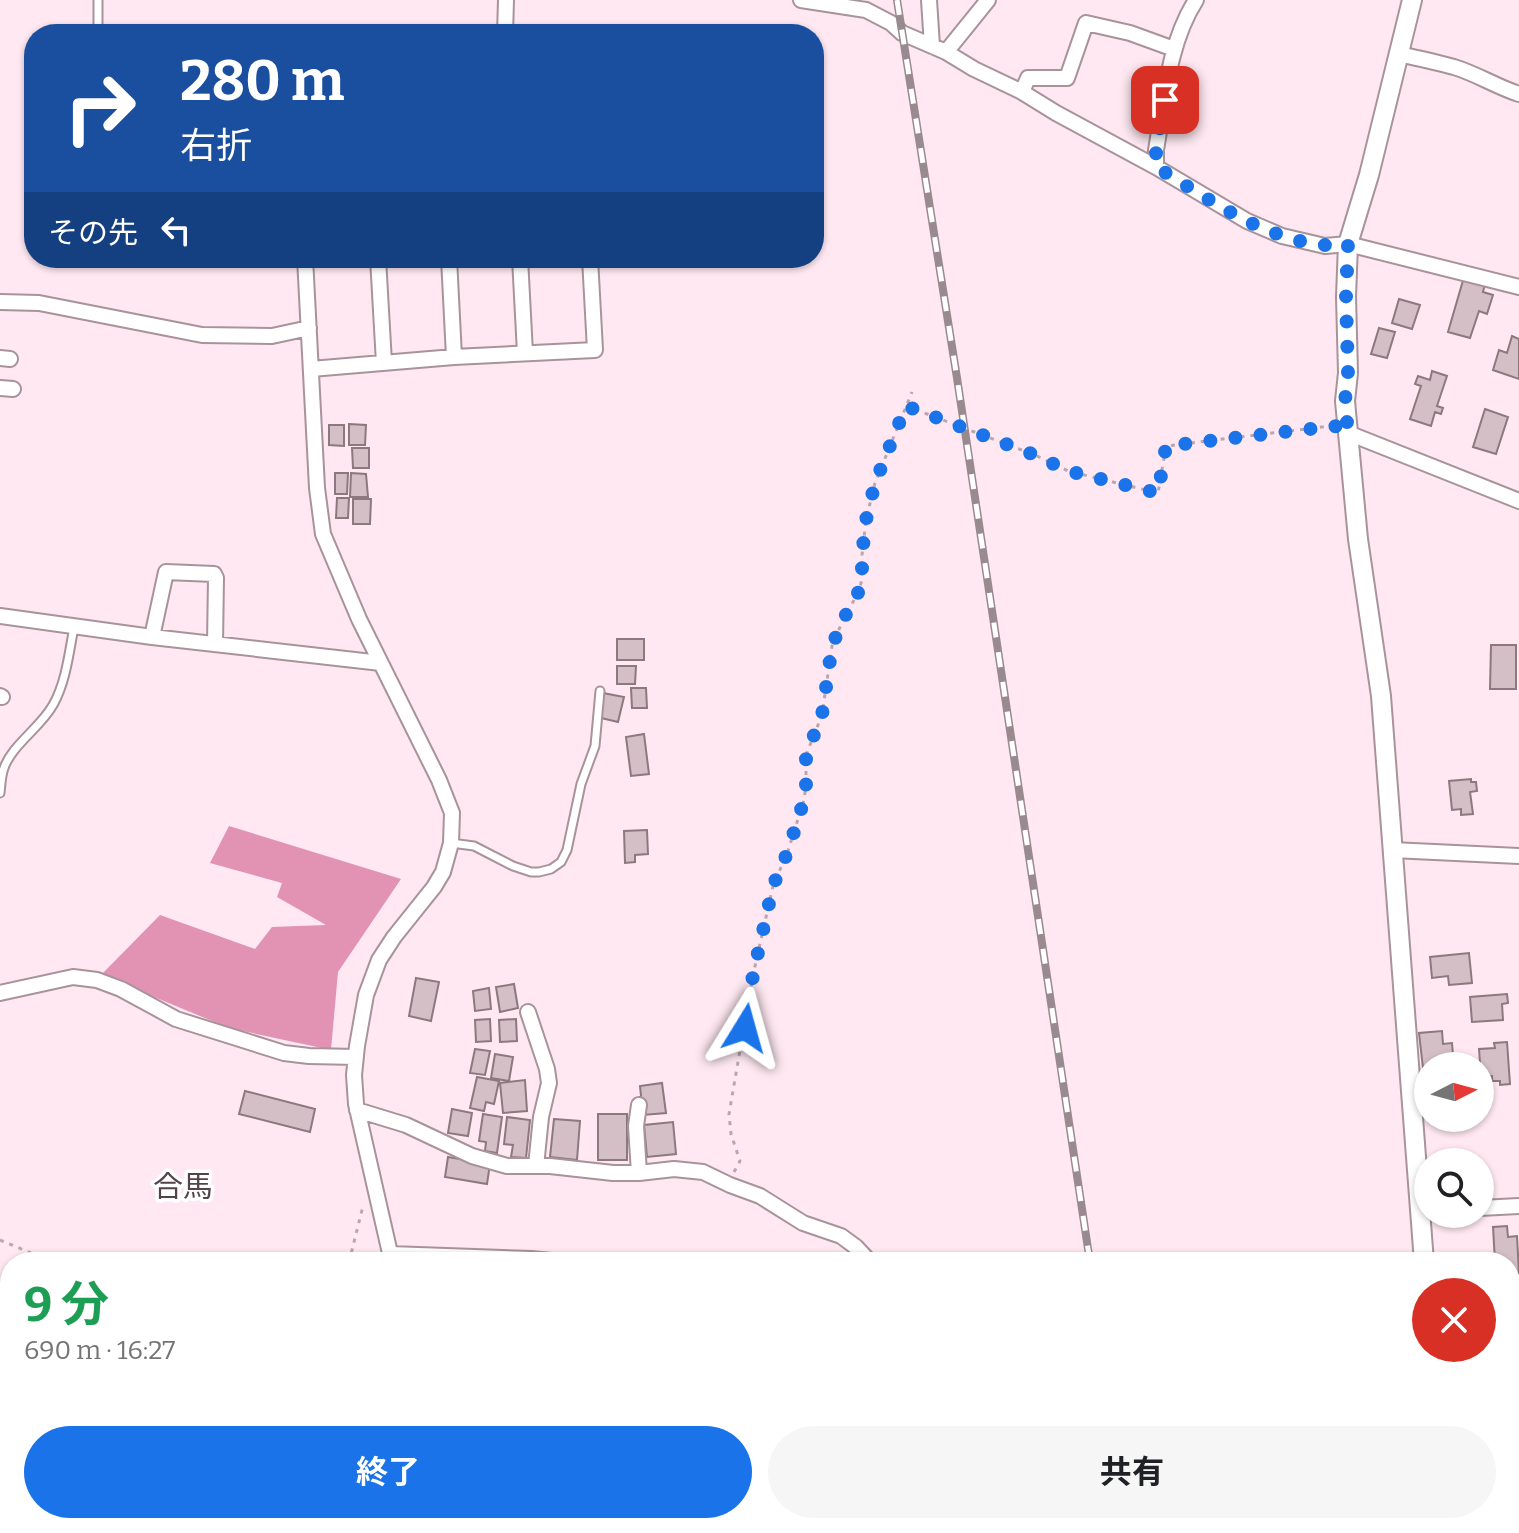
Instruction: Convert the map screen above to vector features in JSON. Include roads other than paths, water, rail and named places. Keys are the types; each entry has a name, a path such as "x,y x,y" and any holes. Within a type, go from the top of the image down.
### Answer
{"street":[{"path":"505,24 506,0"},
{"path":"801,0 866,10 891,23 902,33 1022,92 1247,221 1282,236 1325,246 1348,244 1519,287"},
{"path":"929,0 939,49"},
{"path":"939,49 988,0"},
{"path":"1156,167 1156,150 1174,49 1185,18 1196,0"},
{"path":"1412,0 1369,175 1348,244 1348,373 1345,401 1358,539 1381,696 1418,1148"},
{"path":"1022,92 1028,78 1067,78 1086,23 1130,33 1174,49"},
{"path":"1399,54 1456,68 1519,94"},
{"path":"306,268 320,521 332,559 448,799 453,824 443,872 394,937 373,973 366,995 356,1057 354,1088 357,1110 390,1252"},
{"path":"379,268 384,363"},
{"path":"450,268 454,357"},
{"path":"521,268 525,353"},
{"path":"311,369 454,357 595,350 591,268"},
{"path":"0,302 39,303 202,335 272,336 309,328"},
{"path":"1348,433 1519,501"},
{"path":"152,637 166,572 214,574 215,644"},
{"path":"0,616 381,663"},
{"path":"1392,850 1519,856"},
{"path":"0,993 73,977 97,980 134,995 176,1019 284,1053 356,1057"},
{"path":"528,1012 549,1083 541,1117 536,1166"},
{"path":"639,1105 636,1126 639,1173"},
{"path":"357,1110 406,1125 482,1160 507,1166 613,1173 703,1172 760,1196 803,1223 841,1236 861,1252"},
{"path":"1494,1207 1519,1206"},
{"path":"1424,1228 1424,1252"}],"lane":[{"path":"98,0 98,24"},
{"path":"0,793 6,762 43,721 58,695 74,627"},
{"path":"451,843 474,846 531,872 545,871 561,862 567,850 581,784 595,746 600,691"}],"railway":[{"path":"897,0 1088,1252"}],"district":[{"name":"合馬","path":"183,1187"}]}
